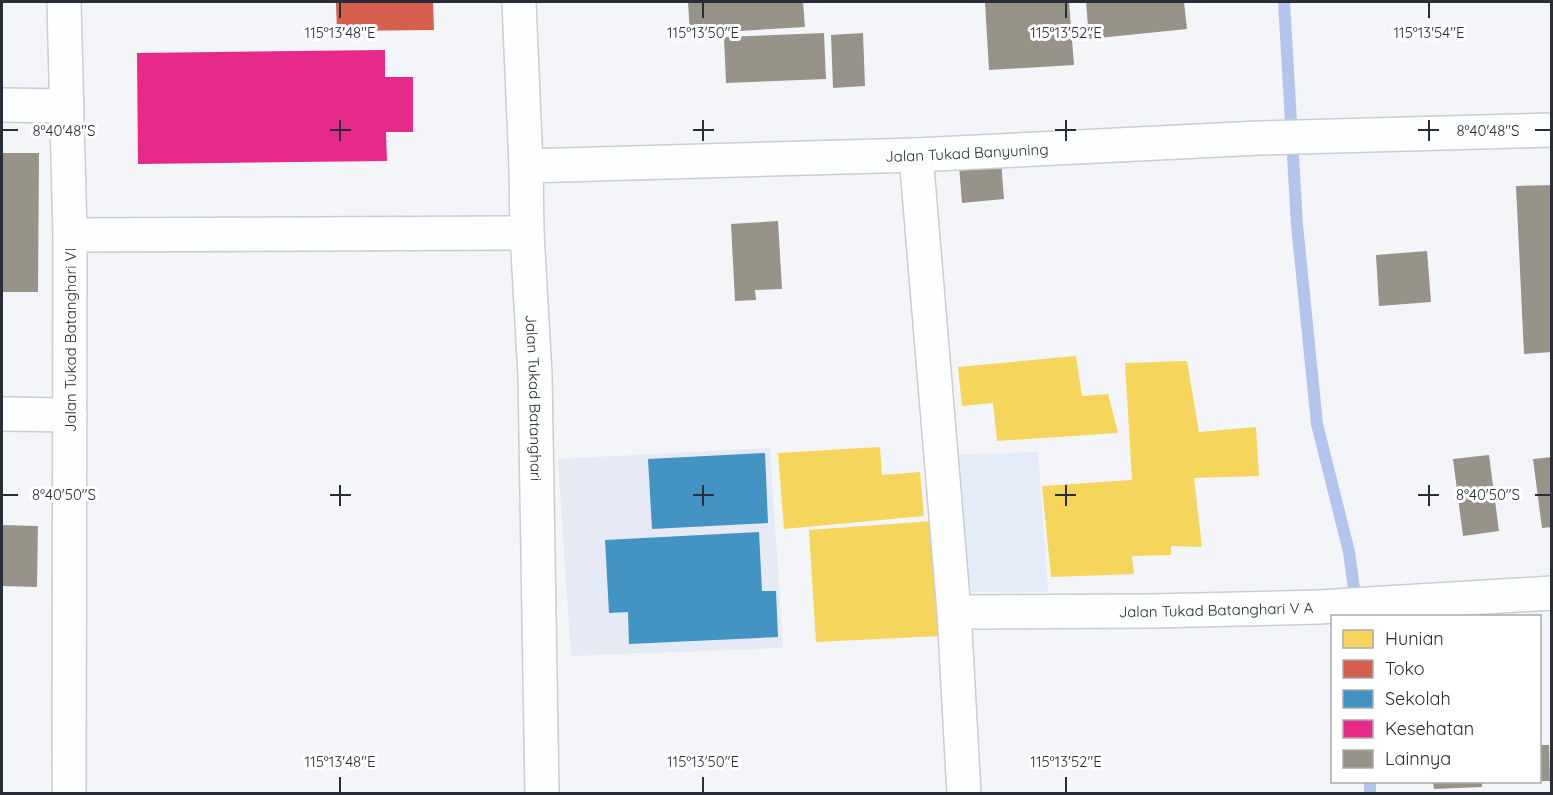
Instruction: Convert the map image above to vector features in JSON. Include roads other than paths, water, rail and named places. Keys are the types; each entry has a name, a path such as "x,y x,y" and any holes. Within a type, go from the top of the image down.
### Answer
{"street":[{"path":"64,2 70,235"},
{"name":"Jalan Tukad Batanghari","path":"519,2 527,233 535,375 542,794"},
{"path":"2,105 67,106"},
{"name":"Jalan Tukad Banyuning","path":"526,166 916,155 1259,138 1551,130"},
{"path":"916,155 954,612 964,794"},
{"name":"Jalan Tukad Batanghari VI","path":"69,794 70,235 527,233"},
{"path":"2,414 70,415"},
{"name":"Jalan Tukad Batanghari V A","path":"954,612 1165,611 1319,607 1551,593"}],"waterway":[{"path":"1284,2 1297,225 1317,424 1349,552 1356,603"},
{"path":"1370,783 1370,794"}]}
